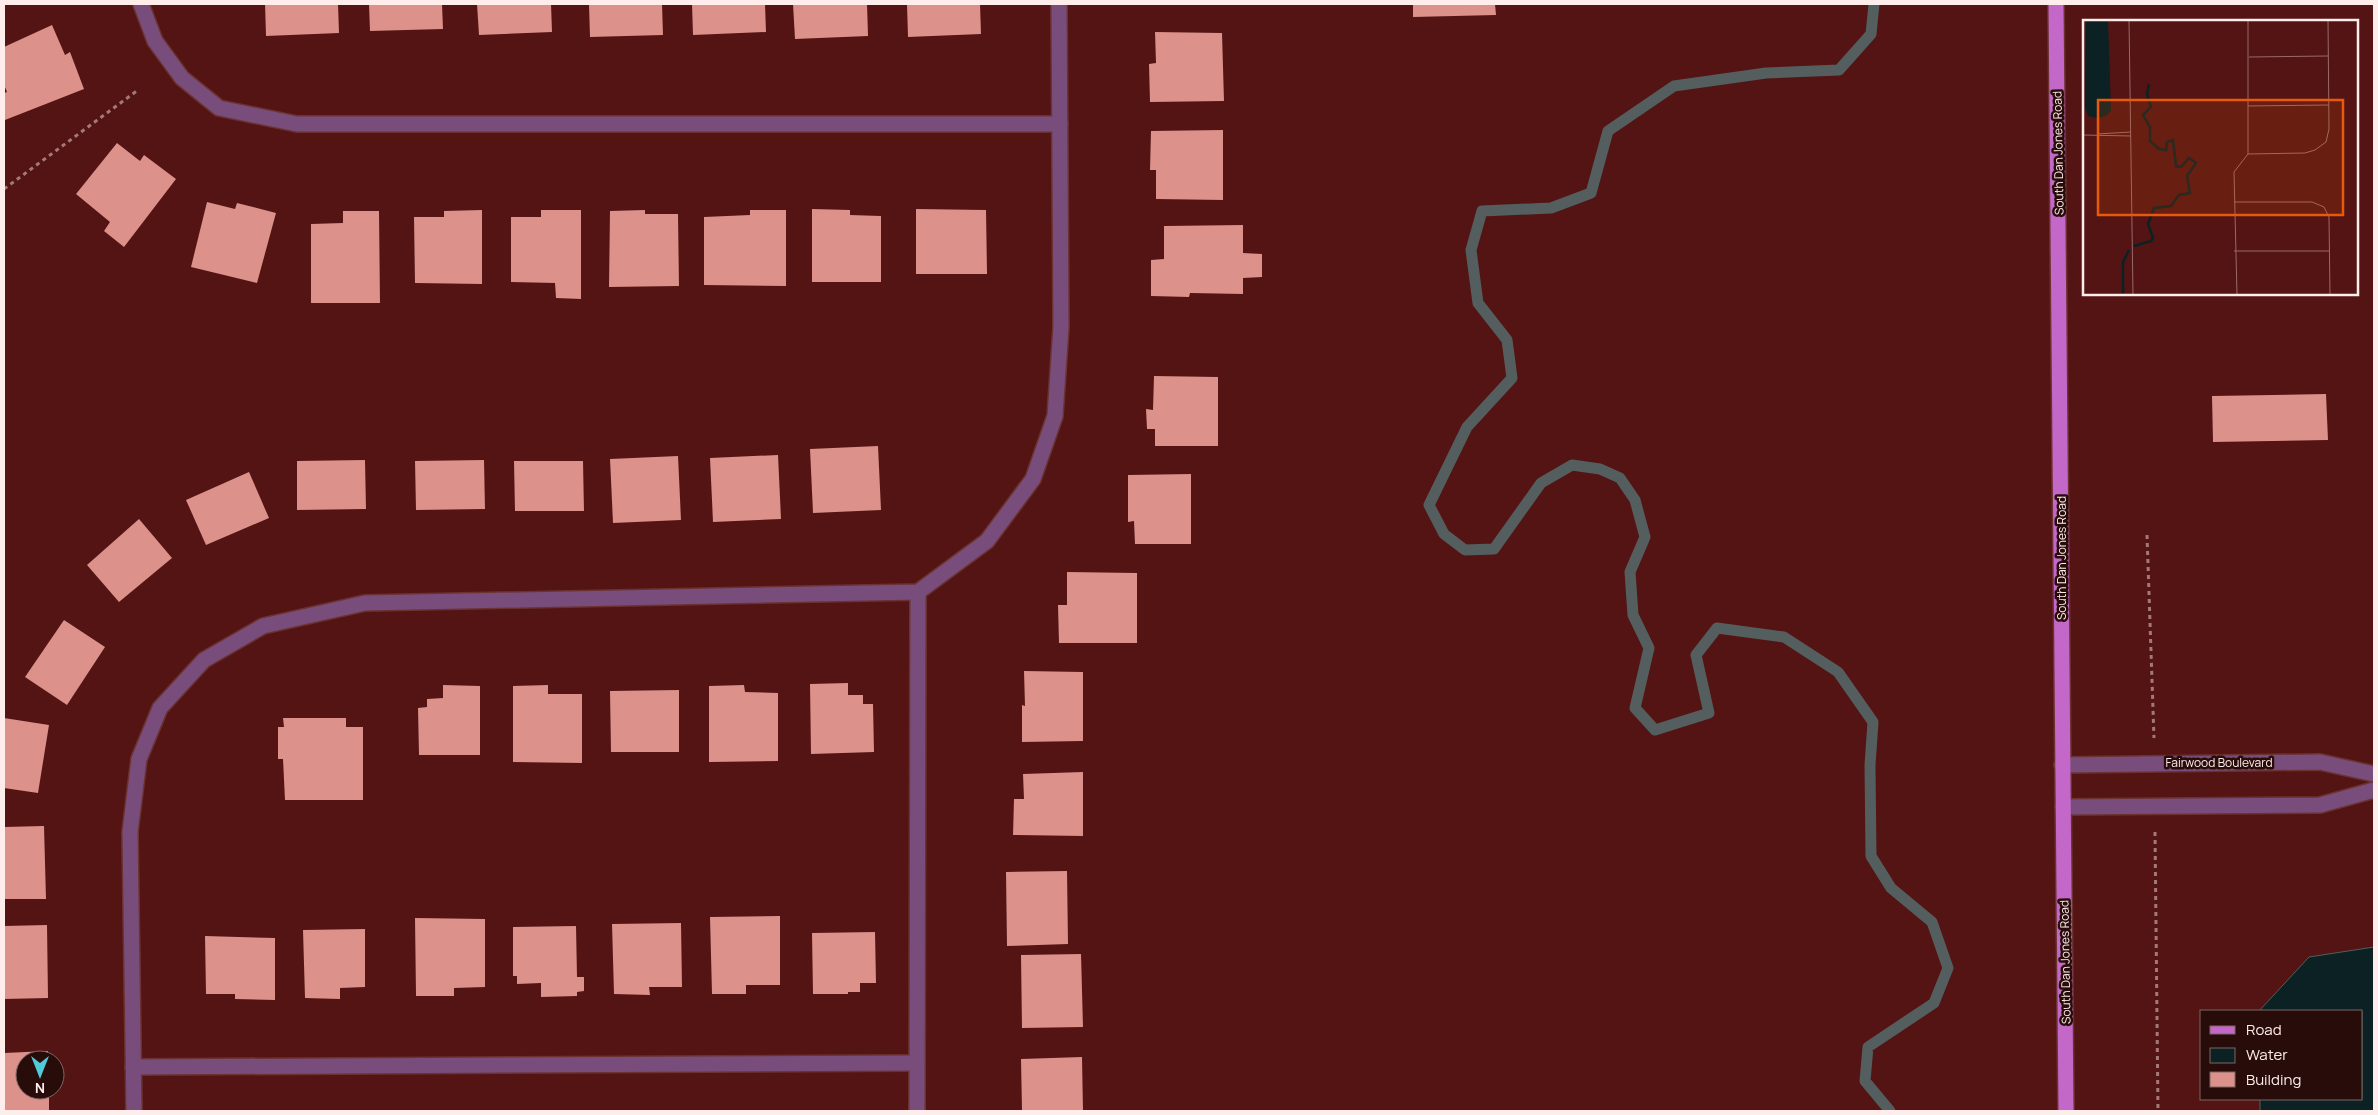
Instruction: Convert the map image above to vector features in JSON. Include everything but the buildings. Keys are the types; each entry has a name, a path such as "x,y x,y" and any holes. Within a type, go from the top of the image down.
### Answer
{"main road":[{"name":"South Dan Jones Road","path":"2056,4 2059,166 2066,1111"}],"street":[{"path":"141,4 154,41 182,78 219,108 298,124 1060,124"},
{"path":"134,1111 130,832 139,759 160,708 204,660 264,626 365,603 918,592 987,541 1033,479 1055,416 1061,327 1059,4"},
{"path":"917,1111 918,592"},
{"name":"Fairwood Boulevard","path":"2062,765 2320,762 2374,774"},
{"path":"2063,808 2320,804 2374,790"},
{"path":"133,1067 917,1063"}],"path":[{"path":"4,189 138,90"},
{"path":"2147,535 2154,740"},
{"path":"2155,827 2158,1111"}],"water":[{"path":"2374,947 2374,1111 2260,1111 2260,1100 2363,1100 2363,1010 2260,1010 2309,957"}],"waterway":[{"path":"1874,4 1871,34 1839,70 1766,73 1674,86 1608,131 1591,193 1551,208 1482,211 1471,250 1478,303 1507,340 1512,378 1467,427 1429,505 1444,534 1465,550 1494,549 1541,483 1572,465 1600,469 1620,478 1635,500 1645,537 1630,572 1633,615 1649,648 1635,708 1655,730 1709,713 1696,655 1717,628 1784,637 1838,672 1873,722 1870,765 1871,856 1891,888 1932,922 1948,968 1934,1003 1868,1047 1865,1081 1890,1111"}]}
